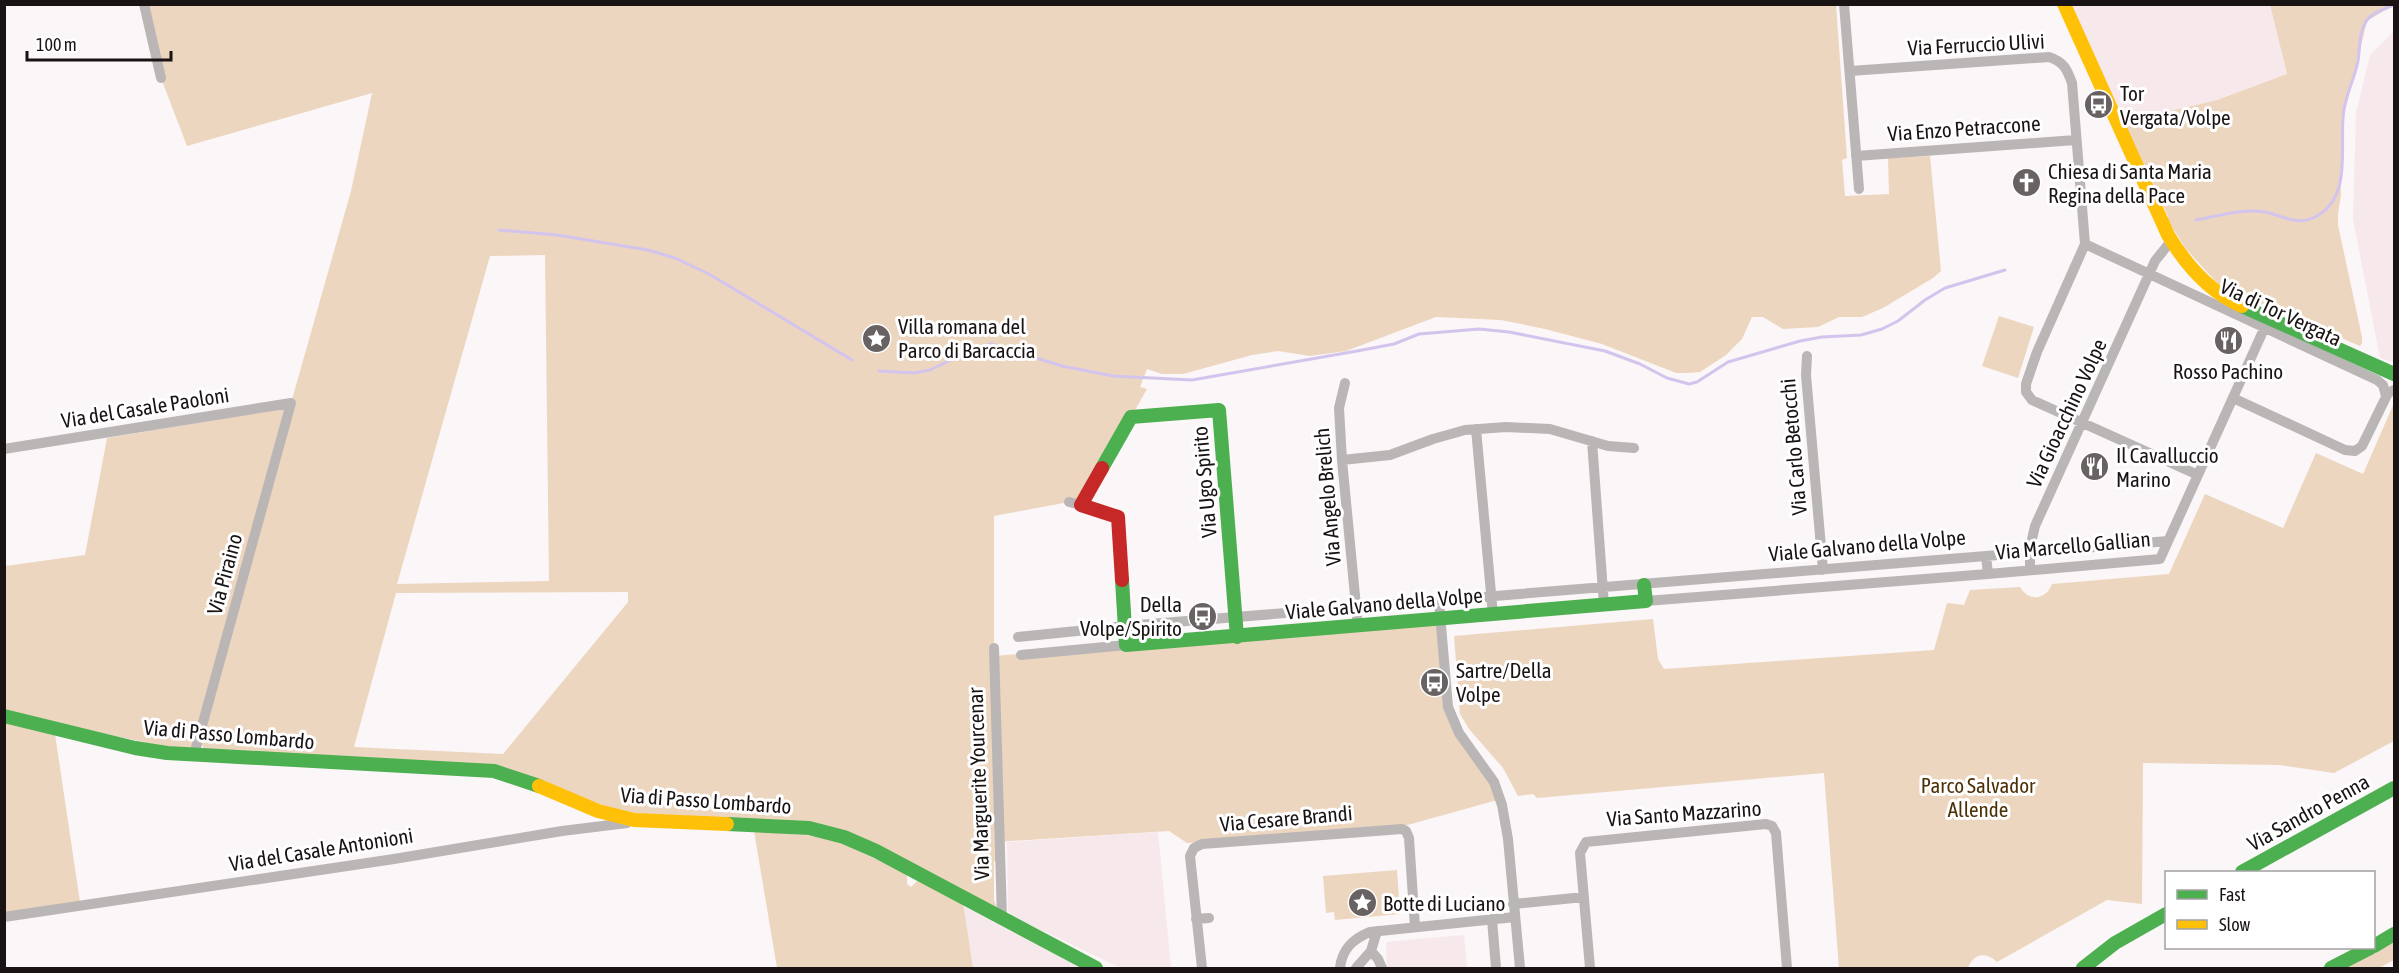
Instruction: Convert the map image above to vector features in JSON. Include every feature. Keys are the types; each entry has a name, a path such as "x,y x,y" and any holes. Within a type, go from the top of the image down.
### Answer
{"main road":[{"name":"Via di Tor Vergata","path":"2064,4 2171,241 2202,281 2230,301 2394,374"},
{"name":"Via Ugo Spirito","path":"1126,626 1118,517 1075,504 1131,417 1219,410 1237,637"},
{"path":"1644,585 1646,601"},
{"name":"Viale Galvano della Volpe","path":"1126,645 1646,601"},
{"path":"1126,626 1126,645"},
{"name":"Via di Passo Lombardo","path":"4,716 143,749 194,755 494,771 526,780 611,816 643,821 794,826 821,830 868,847 1096,969"},
{"name":"Via Sandro Penna","path":"2246,871 2394,788"},
{"path":"2083,969 2109,947 2165,915"},
{"path":"2375,945 2394,934"},
{"path":"2331,969 2368,949"}],"street":[{"path":"144,4 161,78"},
{"path":"1844,4 1859,189"},
{"name":"Via Ferruccio Ulivi","path":"1850,72 2049,57 2058,60 2067,68 2072,83 2085,244"},
{"name":"Via Enzo Petraccone","path":"1856,156 2075,140"},
{"path":"2149,274 2155,261 2171,241"},
{"path":"2085,244 2037,352 2025,389 2032,400 2198,475"},
{"name":"Via di Tor Vergata","path":"2085,244 2381,382 2391,392"},
{"name":"Via Gioacchino Volpe","path":"2030,570 2029,552 2036,526 2149,274"},
{"name":"Via Marcello Gallian","path":"2168,541 1986,556 1988,574 2160,559 2264,329"},
{"name":"Via Carlo Betocchi","path":"1807,356 1806,375 1823,570"},
{"name":"Via Angelo Brelich","path":"1345,383 1339,404 1358,627"},
{"path":"2233,398 2350,451 2358,450 2362,446 2391,392"},
{"name":"Via del Casale Paoloni","path":"4,449 291,403"},
{"name":"Via Piraino","path":"194,755 291,403"},
{"path":"1342,460 1390,455 1443,435 1476,429 1540,428 1608,446 1634,448"},
{"path":"1476,429 1493,615"},
{"path":"1592,441 1604,605"},
{"name":"Viale Galvano della Volpe","path":"1018,637 1126,626 1986,556"},
{"name":"Viale Galvano della Volpe","path":"1646,601 1988,574"},
{"path":"1439,602 1448,707 1457,729 1489,773 1501,799 1508,839 1520,969"},
{"name":"Viale Galvano della Volpe","path":"1021,655 1126,645"},
{"name":"Via Marguerite Yourcenar","path":"994,648 1002,918"},
{"name":"Via del Casale Antonioni","path":"4,917 394,859 562,831 643,821"},
{"name":"Via Santo Mazzarino","path":"1590,969 1580,853 1582,846 1589,840 1768,824 1774,828 1776,833 1787,969"},
{"name":"Via Cesare Brandi","path":"1202,969 1190,856 1194,848 1200,845 1400,828 1409,835 1415,927"},
{"path":"1513,904 1584,897"},
{"path":"1340,969 1341,958 1349,945 1360,936 1377,931 1515,917"},
{"path":"1196,920 1209,918"},
{"path":"1492,919 1496,969"},
{"path":"1356,969 1371,951 1377,931"},
{"path":"1371,951 1382,969"}],"shaded area":[{"path":"2072,5 2270,5 2287,74 2217,100 2124,122"},
{"path":"2394,31 2394,362 2380,358 2353,219 2356,113 2370,55"},
{"path":"1158,832 1171,968 1121,968 1012,916 1008,910 1007,842"},
{"path":"963,906 1081,968 973,968"},
{"path":"1464,935 1467,968 1387,968 1386,942"}],"green space":[{"path":"144,5 1836,5 1847,158 1842,160 1845,196 1889,194 1888,158 1930,156 1941,271 1883,308 1862,317 1839,317 1818,327 1783,329 1763,317 1752,317 1742,339 1726,355 1700,372 1676,373 1602,344 1545,329 1501,320 1436,317 1346,351 1310,356 1278,351 1252,355 1183,374 1162,374 1147,369 1140,387 1147,389 1081,505 1069,502 994,516 994,656 1440,620 1448,707 1501,799 1404,826 1187,843 1169,831 996,842 998,861 994,861 994,900 997,908 854,835 628,815 524,775 204,749 202,744 291,403 351,191 372,93 187,146 161,78","holes":["545,255 549,581 397,584 490,256","628,592 628,602 503,754 354,747 396,593"]},
{"path":"2270,5 2394,5 2367,21 2342,123 2344,155 2340,177 2338,225 2362,337 2360,346 2217,283 2186,249 2167,219 2168,216 2124,122 2217,100 2287,74"},
{"path":"1999,316 2034,327 2018,378 1982,366"},
{"name":"Parco Salvador Allende","path":"2394,403 2394,741 2334,773 2279,765 2143,763 2142,904 2107,900 1997,962 1984,955 1976,957 1968,968 1839,968 1824,773 1537,798 1533,794 1518,796 1503,768 1469,729 1460,714 1454,636 1653,619 1658,659 1664,669 1934,650 1947,603 1964,605 1970,590 2020,587 2028,595 2037,597 2046,593 2052,584 2169,574 2205,494 2283,528 2316,453 2363,474"},
{"path":"284,410 191,752 5,713 5,566 85,555 107,438"},
{"path":"4,722 55,734 80,902 5,913"},
{"path":"754,831 829,837 907,874 907,884 911,887 919,879 963,903 973,968 777,968"},
{"path":"1397,870 1400,914 1335,920 1334,912 1326,913 1323,876"},
{"path":"2394,941 2394,960 2379,968 2345,968"}],"waterway":[{"path":"2196,220 2230,213 2257,211 2300,221 2313,218 2326,209 2335,198 2340,184 2344,109 2357,67 2362,29 2372,15 2394,5"},
{"path":"499,230 557,235 648,250 675,258 709,274 852,360"},
{"path":"879,371 914,373 930,370 974,349 991,344 1062,366 1113,376 1192,380 1394,344 1419,334 1479,329 1509,332 1605,351 1640,364 1667,378 1689,384 1697,382 1728,362 1800,341 1822,337 1861,335 1882,329 1898,321 1945,288 2005,270"}],"traffic: fast":[{"path":"2242,306 2394,374"},
{"path":"1102,468 1131,417 1219,410 1237,637"},
{"path":"1122,580 1126,645 1646,601 1644,585"},
{"path":"4,716 135,748 167,753 494,771 539,786"},
{"path":"2244,871 2394,788"},
{"path":"727,824 809,828 844,837 876,851 1096,968"},
{"path":"2083,968 2115,943 2165,915"},
{"path":"2375,945 2394,934"},
{"path":"2331,968 2368,949"}],"traffic: slow":[{"path":"2064,4 2168,235 2199,276 2219,293 2242,306"},
{"path":"539,786 598,811 634,820 727,824"}],"traffic: jam":[{"path":"1102,468 1081,505 1118,517 1122,580"}],"place":[{"name":"Tor Vergata/Volpe","path":"2099,105"},
{"name":"Chiesa di Santa Maria Regina della Pace","path":"2027,183"},
{"name":"Villa romana del Parco di Barcaccia","path":"877,338"},
{"name":"Rosso Pachino","path":"2228,340"},
{"name":"Il Cavalluccio Marino","path":"2095,467"},
{"name":"Della Volpe/Spirito","path":"1203,616"},
{"name":"Sartre/Della Volpe","path":"1435,682"},
{"name":"Botte di Luciano","path":"1362,903"}]}
